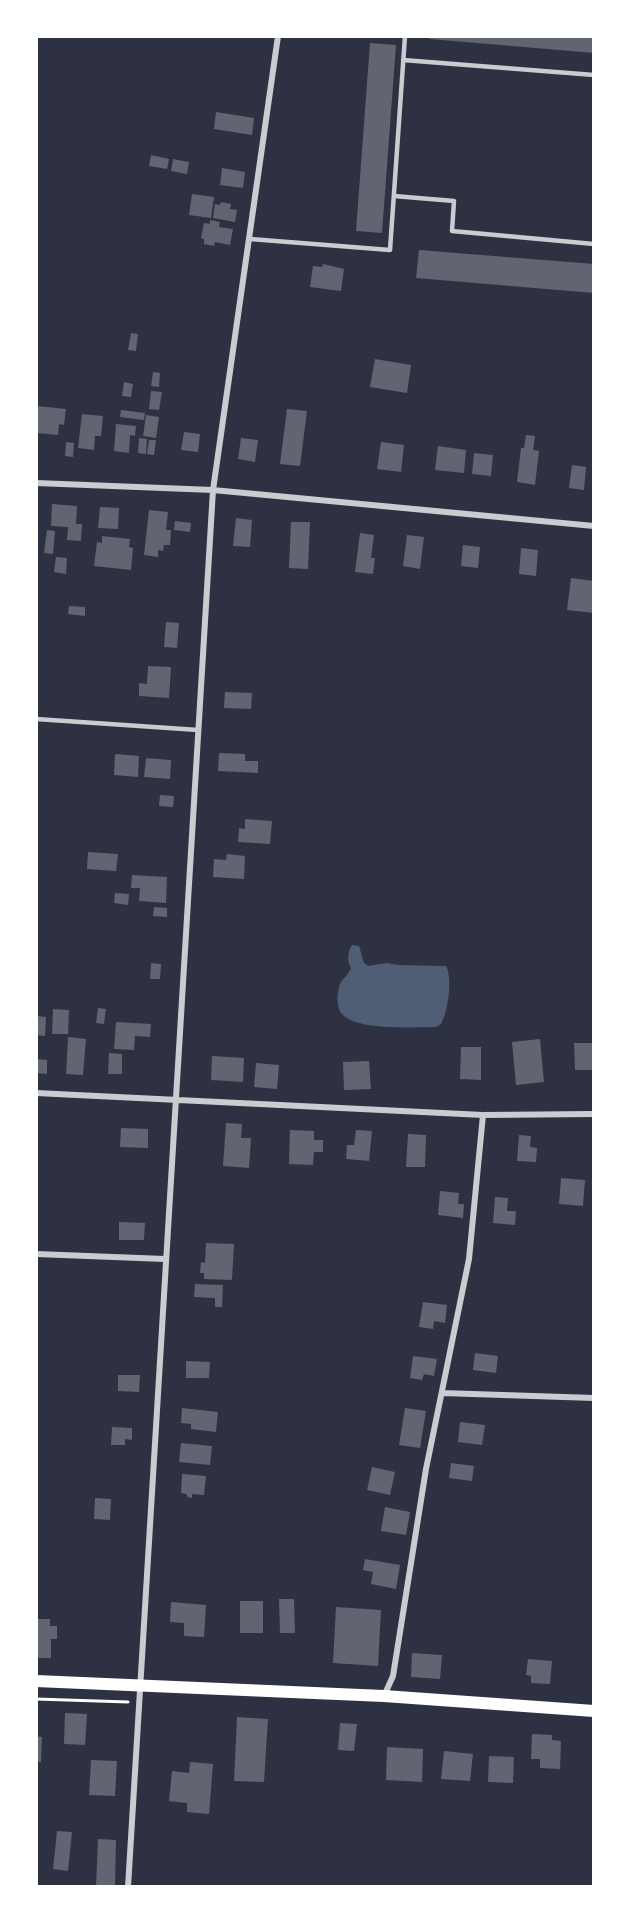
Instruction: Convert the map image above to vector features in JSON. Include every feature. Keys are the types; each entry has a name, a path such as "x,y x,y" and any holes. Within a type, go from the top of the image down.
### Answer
{"main road":[{"path":"36,1681 384,1696 594,1710"}],"street":[{"path":"128,1887 213,490 278,36"},
{"path":"36,483 213,490 594,526"},
{"path":"36,1093 483,1115 594,1114"},
{"path":"384,1696 393,1676 426,1469 469,1259 483,1115"},
{"path":"36,1254 165,1259"},
{"path":"441,1393 594,1398"}],"lane":[{"path":"250,239 390,250 405,36"},
{"path":"404,60 594,75"},
{"path":"394,196 454,201 452,231 594,244"},
{"path":"36,719 198,730"}],"path":[{"path":"36,1699 128,1703 129,1694"}],"water":[{"path":"352,945 359,946 364,963 368,966 387,963 446,966 449,995 441,1024 436,1027 374,1026 361,1024 343,1015 338,1006 338,994 340,984 351,968 348,957"}],"building":[{"path":"430,36 594,36 594,53 430,39"},
{"path":"370,43 396,45 382,233 356,231"},
{"path":"216,112 254,118 252,135 214,129"},
{"path":"151,155 169,159 167,169 149,166"},
{"path":"173,159 189,162 187,174 171,171"},
{"path":"222,168 245,172 243,188 220,185"},
{"path":"192,194 214,197 211,218 189,215"},
{"path":"221,202 231,204 230,209 237,210 235,222 213,218 215,204 220,205"},
{"path":"210,220 220,222 219,227 233,229 230,245 215,242 214,246 204,244 204,239 201,238 204,223 210,224"},
{"path":"419,250 594,264 594,293 416,278"},
{"path":"323,264 344,269 341,291 310,287 313,266 322,267"},
{"path":"131,333 138,334 136,351 128,350"},
{"path":"375,359 411,365 407,393 370,387"},
{"path":"153,372 160,373 159,387 151,386"},
{"path":"124,382 133,384 131,397 122,396"},
{"path":"151,391 162,392 159,410 149,409"},
{"path":"37,406 66,409 64,425 59,424 58,435 36,433"},
{"path":"287,409 307,411 300,466 280,464"},
{"path":"121,410 145,413 144,420 120,417"},
{"path":"82,414 103,416 101,436 95,436 94,450 78,448"},
{"path":"146,415 159,417 156,438 143,436"},
{"path":"116,424 136,426 135,436 130,435 129,453 114,451"},
{"path":"184,432 200,434 198,452 181,450"},
{"path":"526,435 535,436 533,450 539,451 535,485 517,482 521,448 524,448"},
{"path":"139,438 147,439 146,454 138,453"},
{"path":"241,438 258,440 255,462 238,459"},
{"path":"149,440 156,440 154,455 147,454"},
{"path":"66,442 74,443 73,457 65,456"},
{"path":"381,442 404,445 401,472 377,469"},
{"path":"438,446 466,450 464,473 435,470"},
{"path":"474,453 493,455 491,476 472,474"},
{"path":"572,465 586,467 584,490 569,488"},
{"path":"52,504 77,506 76,524 82,524 81,541 67,540 68,527 51,526"},
{"path":"100,507 119,508 118,529 98,528"},
{"path":"149,510 168,512 166,530 171,530 170,545 164,545 163,551 158,550 158,557 144,555"},
{"path":"236,518 252,520 250,547 233,546"},
{"path":"175,521 191,523 190,532 174,530"},
{"path":"291,522 310,522 308,569 289,568"},
{"path":"47,530 55,531 53,554 44,553"},
{"path":"360,533 374,535 371,558 375,558 373,574 355,572"},
{"path":"407,535 424,537 420,569 403,566"},
{"path":"102,536 130,539 129,547 133,548 131,570 94,566 97,542 102,543"},
{"path":"463,545 480,547 478,568 461,566"},
{"path":"521,548 538,550 536,576 519,574"},
{"path":"56,557 67,558 66,574 54,572"},
{"path":"571,578 594,581 594,613 567,610"},
{"path":"69,606 85,607 85,616 68,614"},
{"path":"166,622 179,623 177,648 164,647"},
{"path":"148,666 171,667 169,698 139,696 139,683 147,684"},
{"path":"225,692 252,693 251,709 224,708"},
{"path":"219,753 245,754 245,761 258,761 258,773 218,771"},
{"path":"115,754 139,756 138,777 114,775"},
{"path":"146,758 171,760 170,779 144,777"},
{"path":"160,795 174,796 173,807 159,806"},
{"path":"245,819 272,821 270,844 238,842 239,828 245,829"},
{"path":"88,852 118,854 116,871 87,869"},
{"path":"227,854 245,856 244,879 213,877 214,859 226,860"},
{"path":"132,875 167,877 166,903 139,901 140,888 131,888"},
{"path":"115,893 129,894 128,905 114,903"},
{"path":"154,907 167,908 167,917 153,916"},
{"path":"151,963 161,964 160,979 150,979"},
{"path":"98,1008 106,1009 104,1024 96,1023"},
{"path":"53,1009 69,1010 68,1034 52,1034"},
{"path":"36,1016 46,1017 45,1036 36,1035"},
{"path":"116,1022 151,1024 150,1037 135,1036 134,1050 114,1049"},
{"path":"68,1037 86,1039 83,1075 66,1074"},
{"path":"540,1039 544,1082 516,1085 512,1042"},
{"path":"574,1043 594,1043 594,1070 575,1070"},
{"path":"461,1047 481,1047 481,1080 460,1079"},
{"path":"109,1053 122,1054 122,1074 108,1074"},
{"path":"212,1056 244,1058 243,1082 211,1080"},
{"path":"36,1059 47,1060 47,1074 36,1073"},
{"path":"369,1061 371,1089 344,1090 343,1062"},
{"path":"256,1063 279,1065 277,1089 254,1087"},
{"path":"226,1123 242,1124 241,1138 251,1138 249,1168 223,1166"},
{"path":"121,1128 148,1129 148,1148 120,1147"},
{"path":"290,1130 314,1131 314,1140 323,1140 323,1152 314,1152 313,1165 289,1164"},
{"path":"356,1130 372,1131 369,1161 346,1159 347,1145 354,1145"},
{"path":"408,1134 426,1135 425,1167 406,1167"},
{"path":"519,1135 531,1136 530,1147 537,1148 536,1162 517,1161"},
{"path":"561,1178 585,1180 583,1206 559,1204"},
{"path":"440,1191 459,1193 458,1204 464,1204 463,1218 438,1215"},
{"path":"495,1197 508,1198 507,1211 516,1211 515,1225 493,1223"},
{"path":"119,1222 145,1223 144,1240 119,1240"},
{"path":"206,1243 234,1244 232,1280 204,1279 204,1273 200,1273 201,1262 205,1263"},
{"path":"195,1284 223,1285 222,1307 215,1307 215,1298 194,1297"},
{"path":"423,1302 447,1305 445,1323 434,1321 433,1329 419,1327"},
{"path":"475,1353 498,1356 496,1373 473,1370"},
{"path":"413,1356 437,1359 434,1376 424,1374 422,1380 410,1378"},
{"path":"186,1361 210,1362 209,1378 186,1378"},
{"path":"118,1375 140,1375 139,1392 118,1391"},
{"path":"182,1408 218,1412 216,1432 191,1429 191,1424 181,1423"},
{"path":"405,1408 426,1411 420,1448 399,1445"},
{"path":"460,1422 485,1425 482,1445 458,1442"},
{"path":"112,1427 132,1428 132,1440 125,1439 125,1445 111,1445"},
{"path":"181,1443 212,1446 210,1465 179,1462"},
{"path":"451,1463 474,1466 472,1481 449,1478"},
{"path":"372,1467 395,1472 390,1495 367,1490"},
{"path":"182,1474 206,1476 204,1495 192,1494 192,1498 181,1493"},
{"path":"95,1498 111,1499 110,1520 94,1519"},
{"path":"385,1507 410,1512 406,1535 381,1531"},
{"path":"365,1559 400,1565 396,1589 371,1584 373,1572 363,1570"},
{"path":"279,1599 294,1599 295,1633 280,1633"},
{"path":"240,1601 263,1601 263,1633 240,1633"},
{"path":"171,1602 206,1605 204,1637 184,1636 184,1623 170,1622"},
{"path":"336,1607 381,1610 378,1666 333,1663"},
{"path":"36,1619 50,1619 50,1626 57,1626 57,1639 51,1639 51,1658 36,1658"},
{"path":"412,1653 442,1655 440,1679 411,1677"},
{"path":"528,1659 552,1661 550,1684 531,1683 531,1676 526,1675"},
{"path":"65,1713 87,1714 85,1745 64,1744"},
{"path":"237,1717 268,1719 264,1782 234,1781"},
{"path":"340,1723 357,1724 354,1751 338,1750"},
{"path":"532,1734 552,1735 552,1740 561,1741 560,1769 540,1768 540,1759 531,1759"},
{"path":"36,1736 42,1737 41,1762 36,1762"},
{"path":"387,1747 423,1749 422,1782 386,1780"},
{"path":"444,1751 473,1754 470,1781 441,1779"},
{"path":"489,1756 514,1757 513,1783 488,1782"},
{"path":"91,1760 117,1761 115,1796 89,1795"},
{"path":"190,1762 213,1764 209,1814 187,1812 187,1803 169,1801 172,1771 189,1773"},
{"path":"57,1831 72,1832 68,1871 53,1869"},
{"path":"98,1839 116,1840 115,1887 96,1887"}]}
